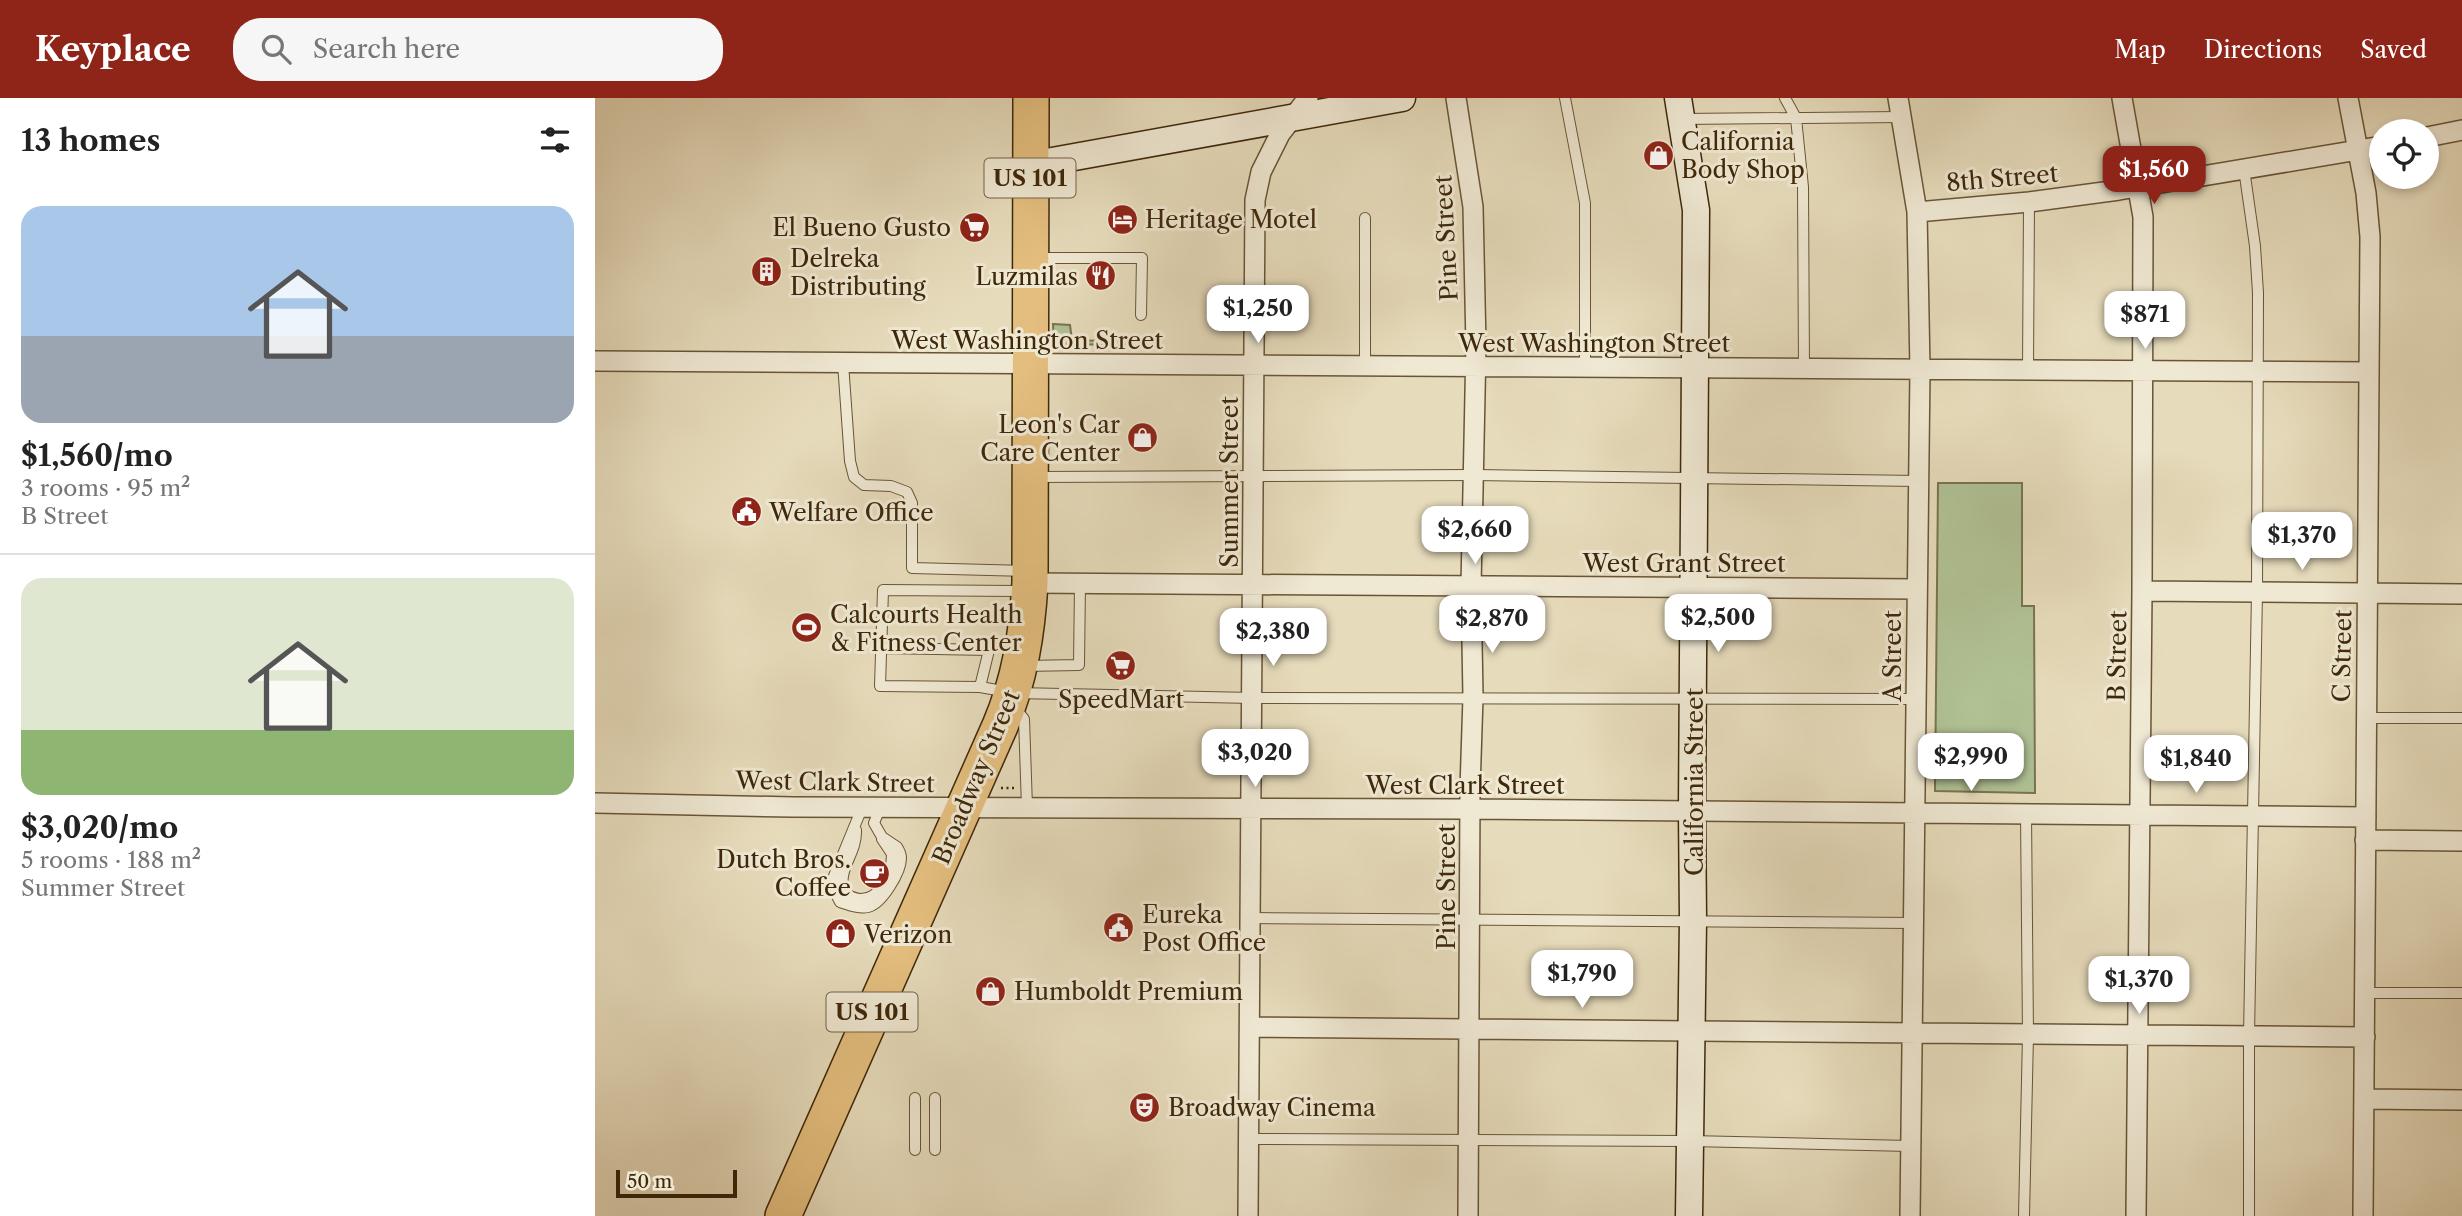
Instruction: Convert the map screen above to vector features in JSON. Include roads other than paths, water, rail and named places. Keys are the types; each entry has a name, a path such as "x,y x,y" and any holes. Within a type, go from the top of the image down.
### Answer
{"highway":[{"name":"Broadway Street","path":"783,1216 964,808 1006,687 1030,582 1030,165 1036,105"}],"street":[{"path":"1030,165 1301,107 1402,98"},
{"name":"Pine Street","path":"1456,98 1473,207 1475,367 1471,586 1473,697 1468,1216"},
{"name":"B Street","path":"2122,98 2143,217 2136,1216"},
{"name":"C Street","path":"2349,98 2369,214 2363,1216"},
{"name":"Summer Street","path":"1248,1216 1255,200 1261,172 1280,134 1301,107"},
{"name":"California Street","path":"1680,108 1696,210 1689,1216"},
{"name":"A Street","path":"1900,108 1917,212 1920,369 1910,1216"},
{"path":"2439,135 2462,131"},
{"name":"8th Street","path":"1917,212 2139,188 2369,148"},
{"name":"West Washington Street","path":"595,361 2369,372"},
{"name":"West Grant Street","path":"1030,582 1917,589"},
{"path":"2142,591 2462,594"},
{"name":"West Clark Street","path":"595,803 866,813 1027,807 2366,817"},
{"path":"2365,840 2462,841"},
{"path":"1250,1027 2365,1037"},
{"path":"2364,1099 2462,1100"}],"lane":[{"path":"1565,98 1585,203 1585,367"},
{"path":"1785,98 1796,118 1803,187 1804,369"},
{"path":"1680,108 1796,118 1900,108"},
{"path":"2244,169 2255,246 2258,293 2249,1216"},
{"path":"2028,371 2029,202"},
{"path":"1365,218 1365,366"},
{"path":"1030,258 1142,258 1141,315"},
{"path":"842,363 850,461 854,477 864,485 891,486 907,492 912,503 912,568 1030,582"},
{"path":"1030,477 1474,475 1918,481"},
{"path":"1030,582 883,590 880,686 1006,687 1253,698 1917,699"},
{"path":"1006,687 1079,665 1080,583"},
{"path":"882,649 989,650 1024,719 1027,807"},
{"path":"2366,718 2462,718"},
{"path":"866,813 881,837 897,847 901,858 883,898 868,907 854,907 841,902 834,890 834,876 866,813"},
{"path":"2024,1216 2028,1035 2026,813"},
{"path":"1251,918 1915,923"},
{"path":"2365,993 2462,993"},
{"path":"915,1098 915,1150"},
{"path":"935,1098 935,1150"},
{"path":"1249,1139 1690,1141 1910,1146"}],"place":[{"name":"California Body Shop","path":"1658,155"},
{"name":"Heritage Motel","path":"1122,219"},
{"name":"El Bueno Gusto","path":"974,227"},
{"name":"Delreka Distributing","path":"767,272"},
{"name":"Luzmilas","path":"1101,276"},
{"name":"Leon's Car Care Center","path":"1143,438"},
{"name":"Welfare Office","path":"746,512"},
{"name":"Calcourts Health & Fitness Center","path":"807,628"},
{"name":"SpeedMart","path":"1121,665"},
{"name":"Dutch Bros. Coffee","path":"874,873"},
{"name":"Eureka Post Office","path":"1119,928"},
{"name":"Verizon","path":"841,934"},
{"name":"Humboldt Premium","path":"991,991"},
{"name":"Broadway Cinema","path":"1145,1107"}]}
